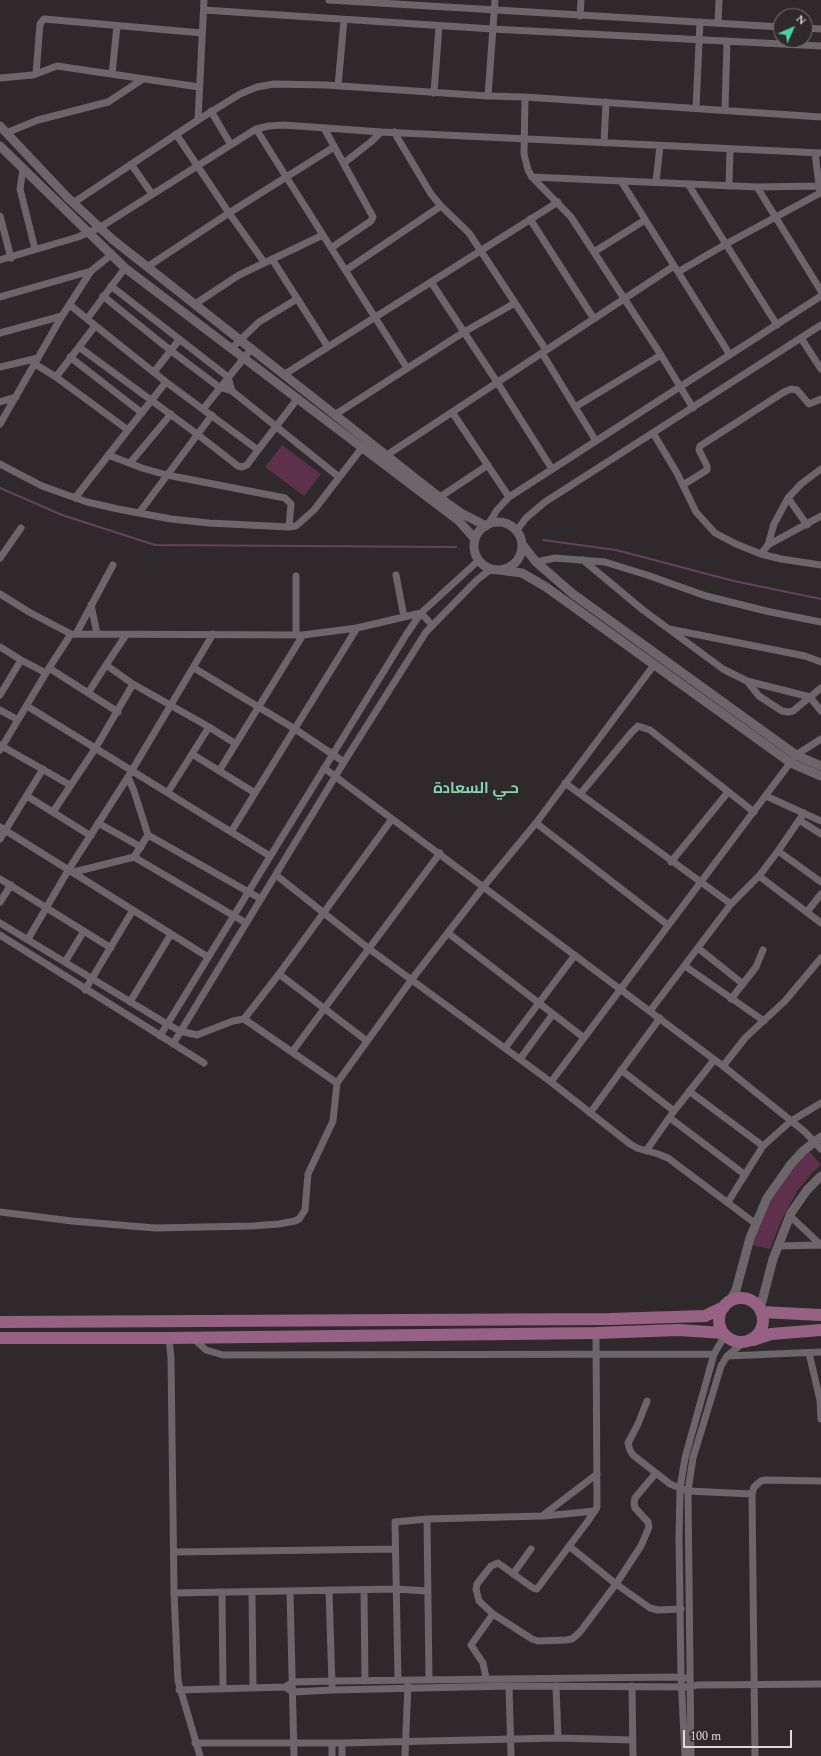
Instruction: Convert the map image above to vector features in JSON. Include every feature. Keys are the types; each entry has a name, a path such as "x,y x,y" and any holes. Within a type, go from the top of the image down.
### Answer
{"main road":[{"path":"0,1322 609,1320 705,1316 737,1299 745,1299 752,1301 761,1311 763,1325 760,1332 747,1342"},
{"path":"727,1304 720,1313 719,1321 724,1334 730,1340 747,1342 771,1334 821,1330"},
{"path":"761,1311 821,1315"},
{"path":"0,1338 193,1338 596,1333 679,1330 724,1334"}],"street":[{"path":"198,120 204,0"},
{"path":"329,0 773,26"},
{"path":"488,96 495,0"},
{"path":"580,16 581,0"},
{"path":"718,23 719,0"},
{"path":"204,10 439,26 821,46"},
{"path":"36,74 40,24 42,21 48,19 202,33"},
{"path":"338,86 344,20"},
{"path":"696,108 700,22"},
{"path":"112,74 117,26"},
{"path":"434,93 439,26"},
{"path":"725,110 728,41"},
{"path":"0,78 36,74 57,66 69,66 199,87"},
{"path":"143,79 108,102 3,129 73,203 99,228 440,497 461,513 487,524 504,522 517,530 522,544 536,562 573,594 793,759 821,766"},
{"path":"73,203 211,111 240,94 257,87 283,84 525,97 821,117"},
{"path":"525,97 525,162 532,177 571,217 661,355 693,408"},
{"path":"604,143 606,102"},
{"path":"211,111 231,145"},
{"path":"0,260 11,258 35,249 89,233 256,129 278,125 381,132 818,153 820,191"},
{"path":"324,128 373,217 371,221 331,248"},
{"path":"256,129 407,368"},
{"path":"344,163 381,132"},
{"path":"394,132 431,194 441,206 464,226 515,303 596,441"},
{"path":"176,134 228,213 264,262"},
{"path":"0,146 125,268 459,521 475,539"},
{"path":"656,182 660,146"},
{"path":"147,267 228,213 334,147"},
{"path":"729,186 730,149"},
{"path":"132,164 152,194"},
{"path":"23,169 20,189 35,249"},
{"path":"532,177 820,191"},
{"path":"621,181 730,355"},
{"path":"688,184 777,325"},
{"path":"757,187 821,291"},
{"path":"678,272 820,191"},
{"path":"285,374 558,202"},
{"path":"346,270 441,206"},
{"path":"0,216 11,258"},
{"path":"530,219 594,319"},
{"path":"594,252 645,220"},
{"path":"195,304 227,282 264,262 323,235"},
{"path":"0,424 62,316 91,271 111,255"},
{"path":"272,259 328,347"},
{"path":"387,455 674,266"},
{"path":"87,320 103,296 125,268"},
{"path":"0,296 91,271"},
{"path":"431,282 552,469"},
{"path":"111,286 178,340 228,377 232,391"},
{"path":"103,296 219,387 232,391 339,477"},
{"path":"821,296 509,497 487,524 478,532 475,539 475,553 484,566 495,570 522,574 546,587 654,665 793,759 821,776"},
{"path":"232,348 260,322 297,299"},
{"path":"336,414 464,332 515,303"},
{"path":"70,305 166,382 204,408 258,450"},
{"path":"0,333 62,316"},
{"path":"517,530 526,518 545,502 821,325"},
{"path":"56,377 95,326"},
{"path":"801,338 821,369"},
{"path":"154,372 178,340"},
{"path":"78,347 240,466 247,465 298,398"},
{"path":"204,408 219,387 252,348"},
{"path":"575,407 661,355"},
{"path":"70,357 142,413"},
{"path":"0,367 37,361 56,377 128,430"},
{"path":"74,498 166,382"},
{"path":"683,485 707,470 707,466 699,450 700,446 784,392 797,390 809,404 821,399"},
{"path":"0,402 16,397"},
{"path":"452,412 509,497"},
{"path":"130,464 171,414"},
{"path":"139,513 212,415"},
{"path":"653,433 669,458 696,512 715,533 736,544 761,554 781,559 821,565"},
{"path":"0,464 42,486 74,498 110,508 209,523 289,528 296,526 308,516 368,440"},
{"path":"108,455 130,464 167,475 285,498 291,504 289,528"},
{"path":"440,497 488,465"},
{"path":"761,554 768,545 774,524 788,498 801,484 821,469"},
{"path":"788,498 807,525"},
{"path":"768,545 821,516"},
{"path":"0,558 21,528"},
{"path":"173,1044 336,775 426,632 477,580 495,570 506,569 513,565 519,559 522,552 522,544"},
{"path":"536,562 555,558 605,562 624,567 706,596 766,611 821,622"},
{"path":"160,1036 332,753 421,613 479,560"},
{"path":"582,560 667,628 722,669 747,681 810,697 821,711"},
{"path":"70,785 1,747 47,670 74,634 114,565"},
{"path":"396,575 404,617"},
{"path":"219,771 258,708 300,635 296,576"},
{"path":"0,594 29,612 74,634 300,635 357,628 421,613"},
{"path":"91,605 97,634"},
{"path":"421,613 432,625"},
{"path":"231,832 357,628"},
{"path":"667,628 805,656 821,662"},
{"path":"28,939 46,908 71,871 98,823 128,778 170,705 214,634"},
{"path":"88,693 126,635"},
{"path":"0,647 21,660 47,670 118,712"},
{"path":"0,695 3,684 21,660"},
{"path":"106,665 134,684 236,744"},
{"path":"0,1212 72,1221 155,1228 252,1226 279,1224 299,1219 305,1210 308,1174 333,1120 337,1083 412,979 484,886 536,823 654,665"},
{"path":"194,668 295,729 344,762"},
{"path":"747,681 759,696 782,711 793,711 821,688"},
{"path":"53,812 118,712 134,684"},
{"path":"26,706 270,856"},
{"path":"0,710 18,720"},
{"path":"581,793 638,726 650,730 754,812"},
{"path":"168,792 209,727"},
{"path":"551,1082 699,882 793,759 821,739"},
{"path":"192,754 255,793"},
{"path":"324,768 336,775 392,819 440,853 723,1066 791,1121 818,1139 821,1149"},
{"path":"0,839 3,829 43,769"},
{"path":"128,778 134,791 148,835 261,898"},
{"path":"566,783 671,862 731,904"},
{"path":"671,862 728,792"},
{"path":"26,796 91,836"},
{"path":"766,796 821,821"},
{"path":"650,1011 731,904 759,876 804,813"},
{"path":"0,923 167,1024 180,1031 197,1034 233,1021 244,1019 324,913 392,819"},
{"path":"799,820 821,834"},
{"path":"98,823 141,847"},
{"path":"536,823 668,925"},
{"path":"3,829 208,957"},
{"path":"71,871 134,857 148,835"},
{"path":"778,851 821,882"},
{"path":"292,1052 440,853"},
{"path":"134,857 246,923"},
{"path":"276,875 368,948 520,1058 630,1144 668,1158 756,1224"},
{"path":"759,876 821,923"},
{"path":"0,879 111,948"},
{"path":"0,902 11,885"},
{"path":"807,912 821,894"},
{"path":"85,990 134,910"},
{"path":"65,962 84,931"},
{"path":"448,933 584,1037"},
{"path":"130,1002 171,934"},
{"path":"0,935 85,990 204,1063"},
{"path":"698,948 743,984"},
{"path":"731,999 756,967 763,950"},
{"path":"506,1048 538,1002 575,955"},
{"path":"723,1066 746,1037 785,1001 821,958"},
{"path":"684,966 764,1021"},
{"path":"278,974 367,1040"},
{"path":"520,1058 553,1014"},
{"path":"590,1113 660,1018"},
{"path":"244,1019 337,1083"},
{"path":"646,1151 674,1111 714,1060"},
{"path":"621,1070 674,1111"},
{"path":"689,1091 763,1146"},
{"path":"728,1202 744,1174 763,1146 791,1121 821,1103"},
{"path":"670,1118 744,1174"},
{"path":"727,1304 736,1290 750,1238 767,1198 778,1179 803,1151 818,1139"},
{"path":"761,1311 778,1246 790,1216 807,1190 821,1176"},
{"path":"790,1216 821,1245"},
{"path":"778,1246 821,1245"},
{"path":"596,1333 598,1497 595,1511 537,1588 533,1588 498,1563 491,1566 478,1584 476,1589 479,1601 493,1614 532,1639 538,1641 572,1639 580,1632 616,1584 645,1539 649,1527 648,1522 636,1508 634,1502 635,1498 656,1473"},
{"path":"684,1756 681,1677 679,1539 680,1488 685,1458 714,1354 724,1334"},
{"path":"169,1338 171,1358 174,1593 179,1690 200,1756"},
{"path":"193,1338 206,1350 223,1355 714,1354"},
{"path":"691,1756 693,1686 690,1679 688,1491 693,1458 721,1366 727,1356 747,1342"},
{"path":"727,1356 821,1352"},
{"path":"810,1353 821,1400 821,1419"},
{"path":"647,1401 638,1424 629,1440 628,1446 634,1455 670,1484 688,1491 752,1494"},
{"path":"542,1516 597,1474"},
{"path":"755,1756 752,1494 754,1487 761,1481 821,1481"},
{"path":"398,1680 395,1522 427,1519 542,1516 595,1511"},
{"path":"427,1519 429,1680"},
{"path":"569,1546 616,1584 650,1608 658,1610 681,1609"},
{"path":"174,1552 395,1549"},
{"path":"513,1574 531,1549"},
{"path":"174,1593 396,1589 428,1591"},
{"path":"329,1590 333,1690"},
{"path":"364,1590 365,1681"},
{"path":"290,1591 294,1756"},
{"path":"222,1592 223,1688"},
{"path":"252,1592 253,1687"},
{"path":"486,1678 483,1663 471,1645 493,1614"},
{"path":"179,1690 285,1687 293,1682 332,1681 486,1678 681,1677 690,1679"},
{"path":"405,1756 408,1680"},
{"path":"285,1687 293,1692 509,1686 682,1687 754,1684 821,1684"},
{"path":"509,1686 511,1756"},
{"path":"556,1686 558,1738"},
{"path":"632,1686 632,1756"},
{"path":"195,1743 342,1743 558,1738 632,1740"},
{"path":"332,1743 332,1756"},
{"path":"342,1743 342,1756"}],"shaded area":[{"path":"282,445 321,474 304,496 265,467"},
{"path":"809,1151 821,1165 798,1190 783,1217 770,1249 751,1245 768,1203 788,1171"}],"waterway":[{"path":"0,488 62,515 155,545 456,547"},
{"path":"543,540 616,550 734,581 821,599"}],"district":[{"name":"حـي السعادة","path":"476,790"}]}
